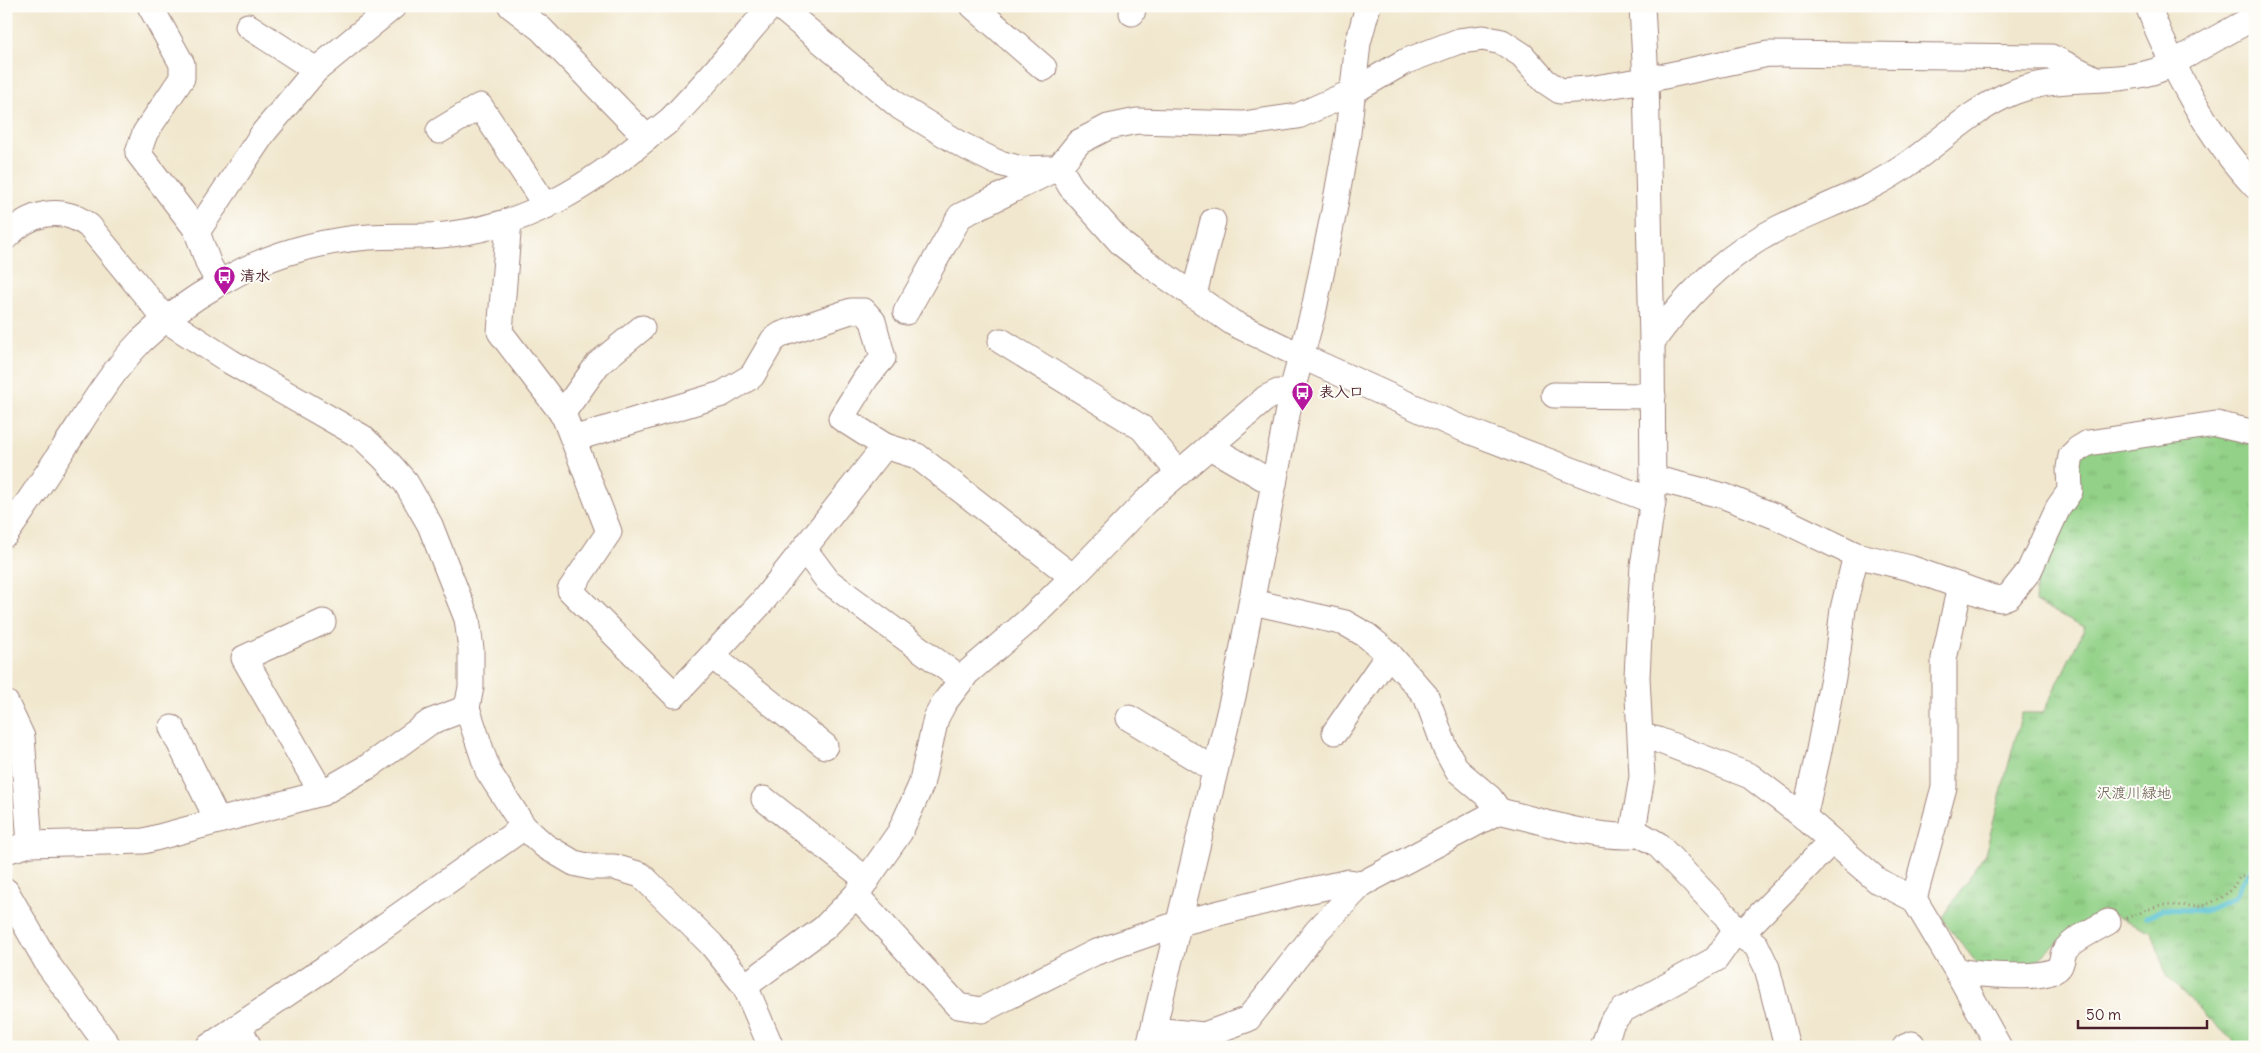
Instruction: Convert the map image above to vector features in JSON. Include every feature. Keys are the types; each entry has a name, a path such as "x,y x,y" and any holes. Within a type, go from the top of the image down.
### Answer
{"street":[{"path":"150,6 182,64 182,78 145,134 138,153 197,232 208,265 219,283"},
{"path":"197,232 264,132 316,70 394,6"},
{"path":"511,6 541,29 647,138"},
{"path":"6,534 16,503 118,368 142,341 166,320 219,283 254,265 308,247 370,237 422,237 452,234 509,221 546,206 581,188 620,161 669,120 771,6"},
{"path":"779,6 900,107 962,145 996,162 1021,168 1059,167"},
{"path":"973,6 1044,68"},
{"path":"1368,6 1358,42 1348,133 1334,211 1314,309 1291,394 1253,602 1152,1038 1204,1035 1248,1019 1317,930 1362,884 1499,811 1616,836 1629,836 1633,830 1642,777 1637,677 1643,566 1653,490 1652,342 1646,80 1642,6"},
{"path":"2148,6 2172,63 2215,135 2255,186"},
{"path":"1652,342 1668,320 1746,246 1778,228 1864,191 1932,147 1983,106 2014,92 2039,84 2152,72 2255,17"},
{"path":"248,26 316,70"},
{"path":"906,312 960,216 1059,167 1079,142 1108,127 1137,121 1242,124 1298,116 1352,92 1404,62 1459,41 1483,38 1502,42 1522,55 1545,81 1560,91 1588,89 1646,80 1768,54 2050,57 2096,79"},
{"path":"439,131 480,106 546,206"},
{"path":"1059,167 1072,187 1122,244 1145,262 1194,294 1233,323 1301,356 1456,426 1653,490 1732,500 1777,517 1856,555 1910,568 1990,597 2001,599 2009,596 2029,571 2058,508 2070,491 2068,468 2071,456 2078,449 2088,443 2216,424 2255,433"},
{"path":"9,228 37,215 67,215 81,220 89,226 166,320 231,362 362,437 384,458 406,483 430,525 466,619 471,649 471,687 466,708 488,772 524,827 545,846 574,863 591,867 614,867 641,875 711,944 745,986 771,1047"},
{"path":"509,221 500,332 562,414 609,532 570,590 675,695 762,602 885,446"},
{"path":"1194,294 1213,221"},
{"path":"573,439 722,394 752,376 773,340 782,334 851,311 864,310 873,321 883,358 866,378 841,418 885,446 916,456 1073,577"},
{"path":"562,414 598,364 642,328"},
{"path":"1001,341 1142,428 1179,473"},
{"path":"745,986 824,928 862,888 900,832 921,785 936,718 944,703 962,680 1073,577 1146,502 1179,473 1266,398 1278,392 1291,394"},
{"path":"1554,395 1653,396"},
{"path":"1210,447 1274,484"},
{"path":"804,549 828,581 962,680"},
{"path":"1804,817 1836,661 1843,609 1856,555"},
{"path":"1914,899 1944,787 1944,659 1960,586"},
{"path":"1253,602 1345,623 1366,635 1389,654 1426,696 1446,750 1457,770 1490,798 1499,811"},
{"path":"322,792 244,658 323,622"},
{"path":"1335,732 1389,654"},
{"path":"712,656 826,746"},
{"path":"6,703 22,737 18,847 144,841 322,792 369,766 430,722 466,708"},
{"path":"1129,718 1215,770"},
{"path":"172,728 218,821"},
{"path":"1641,736 1658,740 1750,776 1804,817 1878,881 1914,899 1999,1047"},
{"path":"764,799 862,888 958,1006 982,1010 1094,953 1180,923 1302,892 1349,882 1362,884"},
{"path":"208,1047 244,1036 524,827"},
{"path":"1633,830 1657,844 1727,917 1735,932 1756,945 1767,968 1787,1047"},
{"path":"1603,1047 1612,1022 1623,1010 1716,959 1735,932 1748,926 1831,842"},
{"path":"6,891 49,966 109,1047"},
{"path":"1957,971 1981,975 2049,974 2059,967 2065,951 2081,938 2108,922"}],"path":[{"path":"2108,922 2132,917 2160,905 2202,906 2220,899 2231,890 2240,878 2251,878 2255,875"}],"green space":[{"name":"沢渡川緑地","path":"2214,429 2255,437 2255,1047 2233,1047 2235,1043 2167,977 2152,932 2102,910 2072,930 2025,971 1984,972 1942,919 1985,854 2022,713 2043,713 2085,627 2035,602 2037,575 2079,460 2090,445"}],"waterway":[{"path":"2146,917 2163,909 2205,911 2234,898 2241,883 2255,865"}],"place":[{"name":"清水","path":"224,295"},
{"name":"表入口","path":"1303,411"}]}
